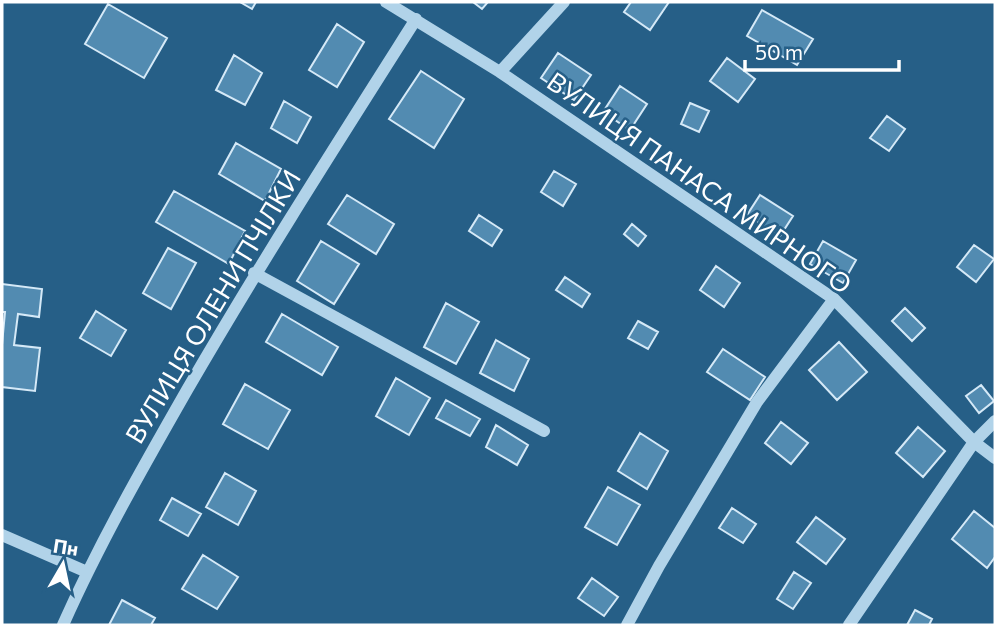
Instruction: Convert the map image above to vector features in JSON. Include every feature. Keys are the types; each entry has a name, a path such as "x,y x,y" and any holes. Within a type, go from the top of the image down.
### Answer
{"street":[{"name":"ВУЛИЦЯ ПАНАСА МИРНОГО","path":"386,2 500,72 834,299 974,442 995,458"},
{"path":"500,72 564,2"},
{"name":"ВУЛИЦЯ ОЛЕНИ ПЧІЛКИ","path":"63,625 87,572 156,444 254,273 416,19"},
{"path":"254,273 544,431"},
{"path":"627,625 757,402 834,299"},
{"path":"849,625 974,442 995,421"},
{"path":"2,535 87,572"}],"building":[{"path":"240,2 256,2 252,9"},
{"path":"473,2 488,2 482,9"},
{"path":"631,2 669,2 650,30 624,12"},
{"path":"108,4 167,38 144,78 85,44"},
{"path":"762,10 813,39 797,65 747,36"},
{"path":"337,24 364,42 337,87 309,70"},
{"path":"558,53 591,75 574,100 541,78"},
{"path":"234,55 262,73 245,105 216,90"},
{"path":"727,58 755,79 738,102 710,81"},
{"path":"421,71 464,99 434,148 389,119"},
{"path":"620,86 647,104 630,130 603,112"},
{"path":"284,101 311,117 297,143 271,128"},
{"path":"690,103 709,111 699,132 681,124"},
{"path":"887,116 905,129 889,151 870,138"},
{"path":"236,143 281,169 265,201 219,174"},
{"path":"554,171 576,184 563,206 541,192"},
{"path":"174,191 245,231 229,264 156,222"},
{"path":"347,195 394,224 376,254 328,224"},
{"path":"760,195 793,216 780,236 747,215"},
{"path":"479,215 502,230 492,246 469,231"},
{"path":"632,224 646,236 638,246 624,234"},
{"path":"321,241 359,264 334,304 297,281"},
{"path":"823,241 856,260 843,283 810,264"},
{"path":"974,245 994,259 976,282 957,267"},
{"path":"168,248 196,263 171,309 143,293"},
{"path":"716,266 740,283 724,307 700,290"},
{"path":"565,277 590,294 582,307 556,290"},
{"path":"2,284 42,289 39,317 18,314 14,345 40,348 35,391 2,387 5,312 2,312"},
{"path":"446,303 479,322 456,364 424,347"},
{"path":"905,308 925,328 912,341 892,321"},
{"path":"96,311 126,330 111,356 80,338"},
{"path":"282,314 338,347 322,375 266,342"},
{"path":"638,321 658,332 648,349 628,338"},
{"path":"496,340 529,359 514,391 480,373"},
{"path":"839,342 867,372 837,400 809,370"},
{"path":"723,349 765,377 750,400 707,372"},
{"path":"396,378 430,398 409,435 376,416"},
{"path":"245,384 290,410 268,449 223,424"},
{"path":"981,385 994,401 979,413 966,396"},
{"path":"446,400 480,419 470,436 436,418"},
{"path":"781,422 808,443 791,464 765,443"},
{"path":"496,425 528,445 517,465 486,447"},
{"path":"918,427 945,451 923,477 896,453"},
{"path":"640,433 668,451 647,489 618,471"},
{"path":"225,473 256,491 238,525 206,507"},
{"path":"608,487 640,505 617,545 585,527"},
{"path":"172,498 201,514 188,536 160,520"},
{"path":"732,508 756,524 743,543 719,528"},
{"path":"974,511 995,528 995,557 987,568 952,539"},
{"path":"816,517 845,539 826,564 797,542"},
{"path":"203,555 238,577 217,609 182,589"},
{"path":"794,572 811,583 793,609 777,599"},
{"path":"592,578 618,597 604,616 578,598"},
{"path":"122,600 155,618 151,625 109,625"},
{"path":"915,610 932,619 929,625 907,625"}]}
